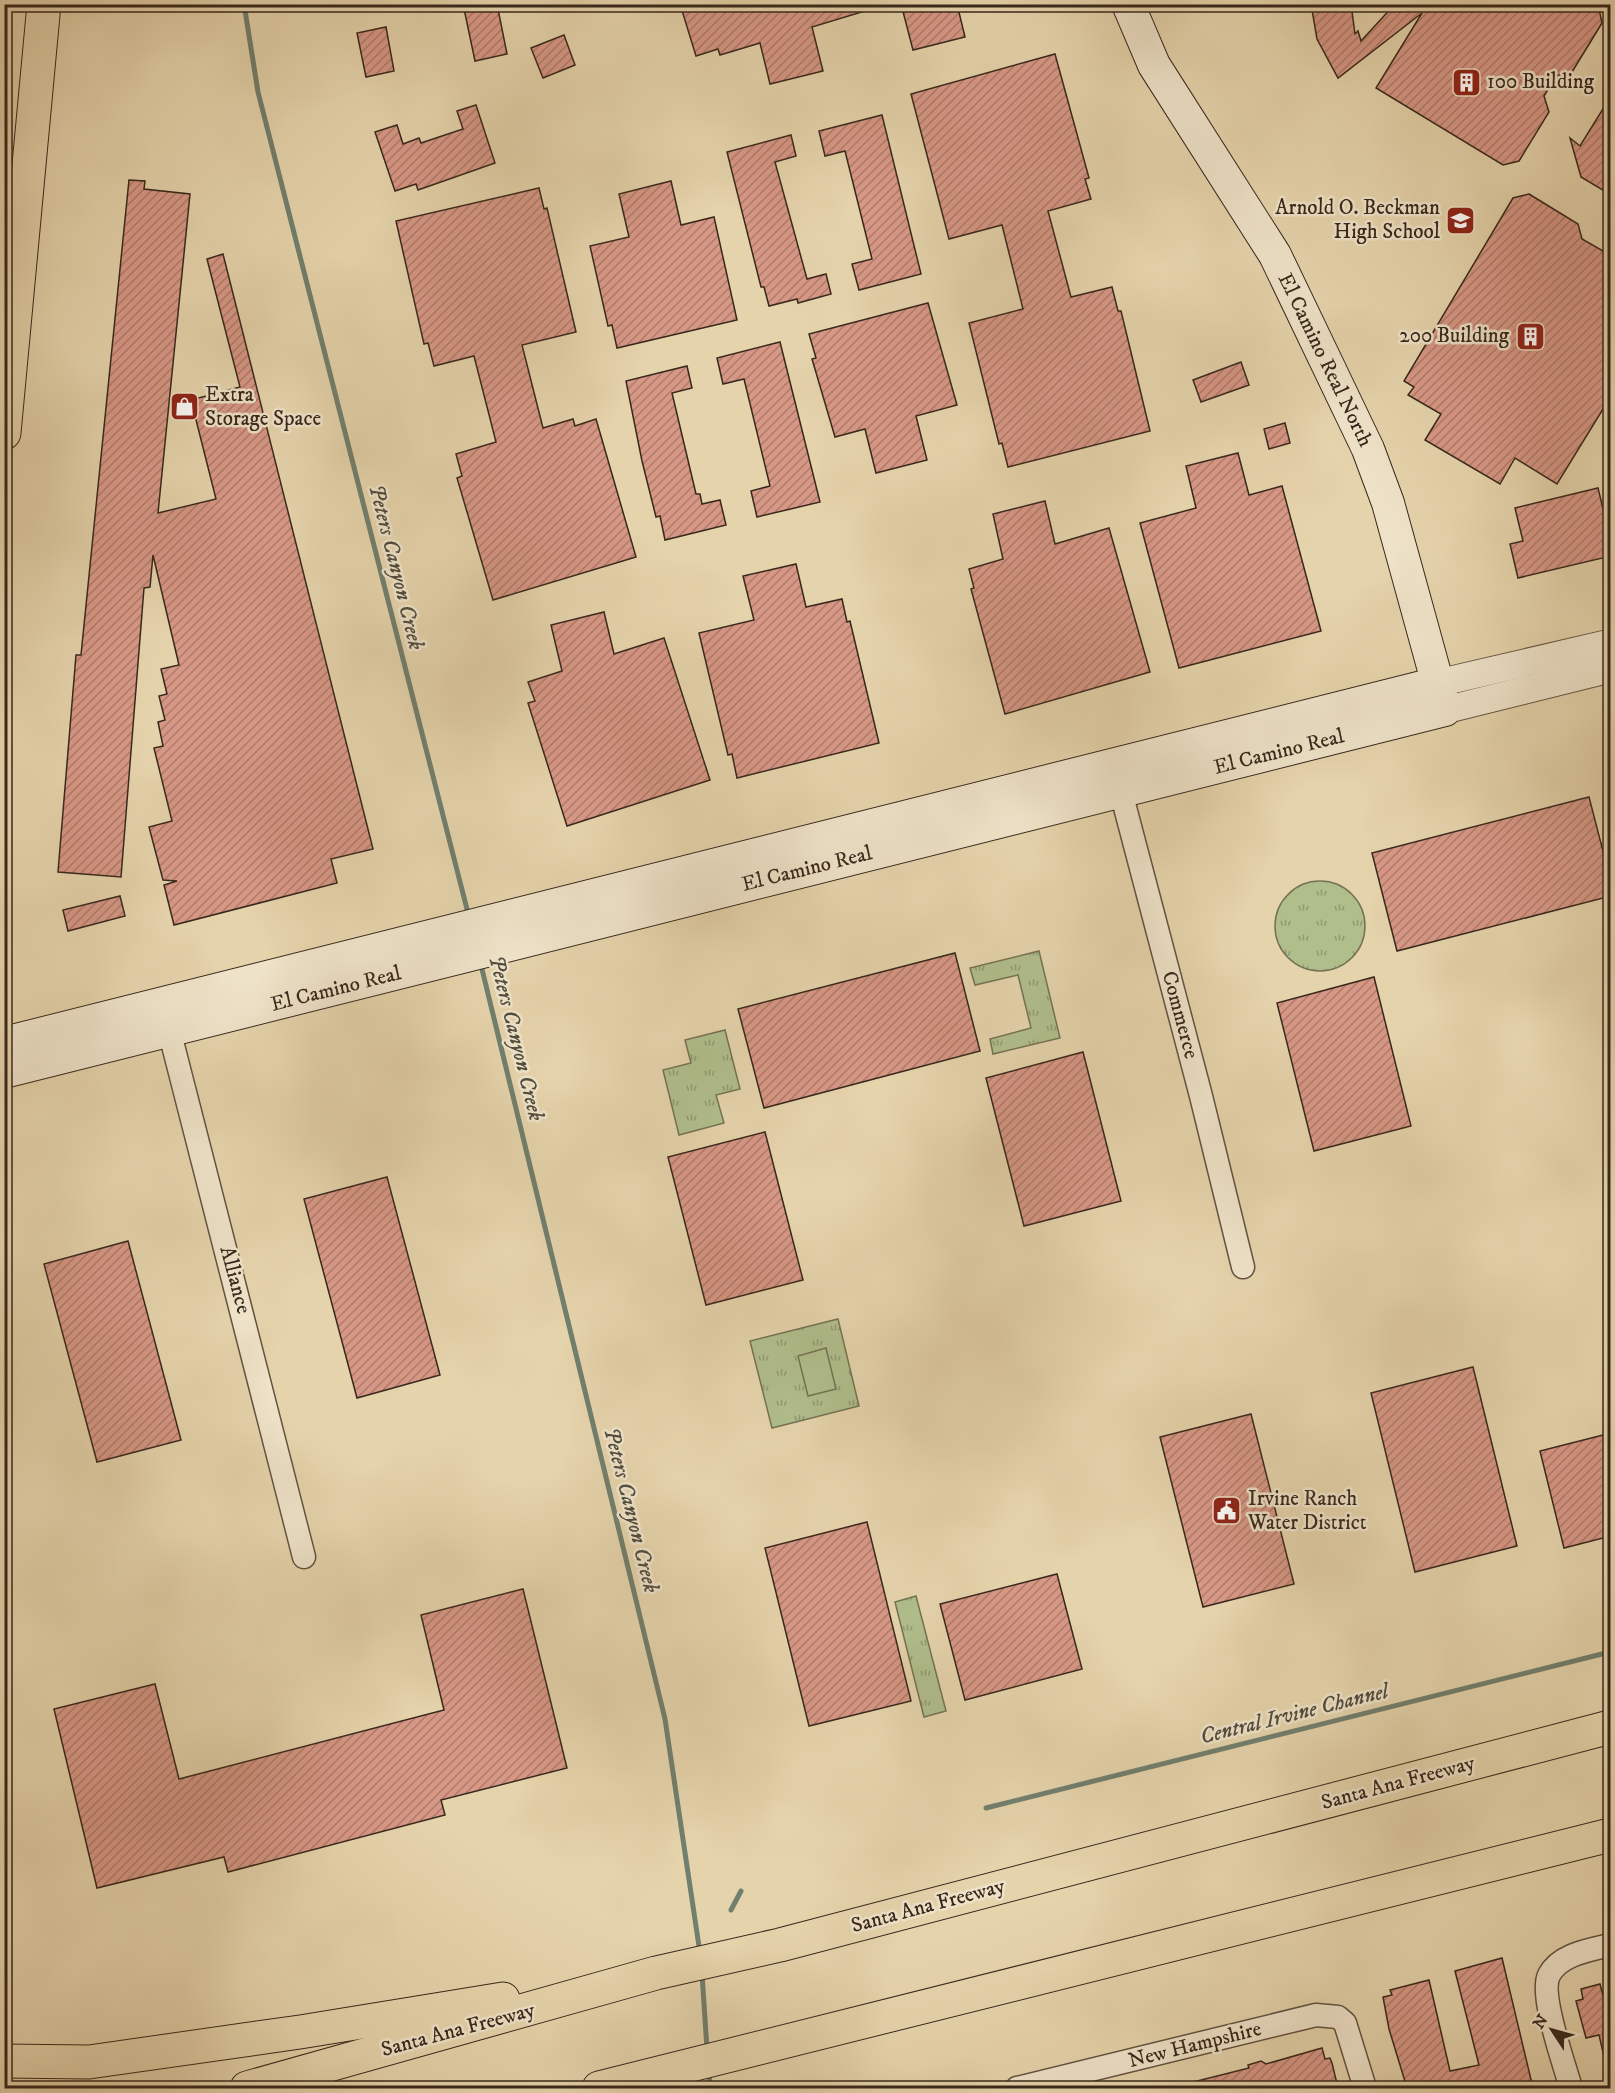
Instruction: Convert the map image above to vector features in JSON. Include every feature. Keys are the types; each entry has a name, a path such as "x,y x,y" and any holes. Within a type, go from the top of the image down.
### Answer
{"highway":[{"path":"4,433 44,4"},
{"name":"Santa Ana Freeway","path":"247,2088 656,1973 780,1945 1611,1727"},
{"path":"598,2088 1611,1835"},
{"path":"4,2061 89,2062 300,2032 656,1973"}],"main road":[{"name":"El Camino Real North","path":"1128,4 1154,65 1275,255 1368,449 1388,503 1442,697"},
{"name":"El Camino Real","path":"15,1055 1442,697"}],"street":[{"name":"El Camino Real","path":"1442,697 1611,642"},
{"name":"El Camino Real","path":"1442,697 1611,669"},
{"name":"Commerce","path":"1117,778 1201,1096 1243,1267"},
{"name":"Alliance","path":"166,1018 304,1557"},
{"path":"1571,2088 1548,2002 1546,1986 1549,1975 1558,1965 1577,1954 1611,1946"},
{"name":"New Hampshire","path":"1017,2088 1316,2015 1338,2017 1346,2023 1365,2088"}],"green space":[{"path":"1320,881 1337,885 1352,894 1361,909 1365,926 1361,943 1352,958 1337,967 1320,971 1303,967 1288,958 1279,943 1275,926 1279,909 1288,894 1303,885"},
{"path":"1039,951 1060,1038 993,1054 990,1039 1031,1028 1018,975 975,985 970,968"},
{"path":"725,1030 740,1089 716,1095 724,1123 679,1135 663,1070 691,1063 685,1040"},
{"path":"838,1319 859,1406 772,1428 750,1341"},
{"path":"826,1348 836,1389 808,1396 798,1356"},
{"path":"916,1596 946,1711 924,1717 895,1602"}],"building":[{"path":"463,4 497,4 507,54 475,61"},
{"path":"680,4 875,4 875,8 812,27 823,71 770,84 760,43 720,55 718,49 696,56"},
{"path":"901,4 957,4 965,37 913,50"},
{"name":"100 Building","path":"1311,4 1351,4 1355,34 1358,31 1361,41 1395,4 1598,4 1602,23 1572,72 1556,76 1544,96 1549,112 1519,161 1503,165 1376,88 1422,13 1338,78 1317,39"},
{"path":"386,27 394,71 366,77 357,33"},
{"path":"564,35 575,65 543,78 531,48"},
{"path":"1055,54 1089,178 1085,179 1091,199 1048,211 1071,297 1112,287 1118,311 1121,311 1150,431 1008,467 1002,443 999,444 969,323 1023,309 1002,225 949,239 911,94"},
{"path":"1611,96 1611,195 1581,177 1570,138 1580,146"},
{"path":"476,105 495,163 418,190 416,184 395,191 375,132 397,125 403,144 419,138 421,143 463,129 457,111"},
{"path":"882,115 921,274 859,290 852,264 872,259 845,151 825,156 819,131"},
{"path":"791,135 796,156 775,162 807,279 826,274 831,294 798,303 797,299 769,306 764,287 761,287 727,152"},
{"path":"129,180 145,181 144,189 190,194 158,513 216,499 191,400 240,387 207,259 223,254 373,849 331,859 337,883 174,925 164,885 177,881 163,880 149,827 172,821 154,748 163,746 158,722 165,720 159,696 167,694 161,669 179,665 153,555 150,587 144,588 121,877 58,872 76,655 81,655"},
{"path":"671,181 681,225 714,217 737,320 617,348 612,325 608,326 590,246 629,237 619,194"},
{"path":"539,188 544,209 547,208 576,332 522,345 543,428 573,419 575,426 596,419 636,557 493,600 457,478 462,476 456,454 496,442 474,356 434,366 428,343 424,344 396,221"},
{"name":"200 Building","path":"1529,194 1578,224 1582,239 1603,251 1611,250 1611,396 1557,484 1515,458 1500,484 1425,440 1441,414 1408,395 1414,387 1404,381 1513,198"},
{"path":"928,303 957,405 916,416 927,460 876,473 865,429 835,437 812,359 816,358 809,334"},
{"path":"780,342 820,502 757,517 751,491 770,486 744,379 723,384 717,358"},
{"path":"1241,362 1249,385 1201,402 1193,380"},
{"path":"687,366 692,388 672,393 696,494 700,494 702,504 720,500 726,525 665,540 660,516 656,517 642,461 626,381"},
{"path":"1285,423 1290,443 1269,449 1264,429"},
{"path":"1238,453 1249,495 1282,486 1321,631 1179,668 1140,523 1196,508 1186,466"},
{"path":"1598,488 1606,521 1611,520 1611,556 1518,578 1510,544 1523,541 1515,508"},
{"path":"1045,501 1055,544 1109,528 1150,672 1005,714 971,589 974,588 969,569 1003,559 993,514"},
{"path":"796,564 806,607 842,599 847,622 850,621 879,743 737,778 732,754 728,755 699,633 754,620 743,576"},
{"path":"604,612 614,654 664,638 710,780 567,826 528,703 535,701 528,682 562,671 551,625"},
{"path":"1589,797 1611,882 1611,896 1397,951 1372,853"},
{"path":"120,896 125,916 68,931 63,910"},
{"path":"955,953 980,1051 764,1108 738,1009"},
{"path":"1374,977 1411,1126 1314,1151 1277,1003"},
{"path":"1083,1052 1121,1201 1024,1226 986,1078"},
{"path":"765,1132 803,1280 706,1305 668,1157"},
{"path":"387,1177 440,1375 357,1398 304,1199"},
{"path":"128,1241 181,1440 97,1462 44,1264"},
{"path":"1473,1367 1517,1546 1415,1572 1371,1393"},
{"name":"Irvine Ranch Water District","path":"1251,1414 1294,1584 1203,1607 1160,1437"},
{"path":"1611,1433 1611,1536 1564,1548 1540,1451"},
{"path":"867,1522 911,1701 809,1726 765,1548"},
{"path":"1057,1574 1082,1669 965,1700 940,1604"},
{"path":"523,1589 567,1768 441,1800 445,1815 228,1872 224,1857 97,1888 54,1709 155,1684 179,1779 444,1710 421,1615"},
{"path":"1502,1958 1533,2088 1407,2088 1389,2029 1383,1997 1392,1995 1390,1990 1429,1980 1450,2071 1479,2065 1455,1971"},
{"path":"1600,1984 1605,2003 1611,2001 1611,2060 1605,2061 1599,2035 1586,2038 1576,2001 1583,1999 1581,1989"},
{"path":"1322,2048 1325,2059 1330,2058 1332,2063 1338,2088 1190,2088 1189,2083 1249,2068 1248,2065 1261,2061 1266,2064"}],"waterway":[{"name":"Peters Canyon Creek","path":"244,4 258,92 469,917"},
{"name":"Peters Canyon Creek","path":"480,961 665,1719 700,1953"},
{"name":"Central Irvine Channel","path":"986,1808 1610,1652"},
{"name":"Central Irvine Channel","path":"731,1910 741,1891"},
{"name":"Peters Canyon Creek","path":"702,1974 707,2049"},
{"name":"Peters Canyon Creek","path":"709,2073 710,2088"}],"place":[{"name":"100 Building","path":"1466,82"},
{"name":"Arnold O. Beckman High School","path":"1461,220"},
{"name":"200 Building","path":"1530,336"},
{"name":"Extra Storage Space","path":"184,407"},
{"name":"Irvine Ranch Water District","path":"1227,1511"}]}
